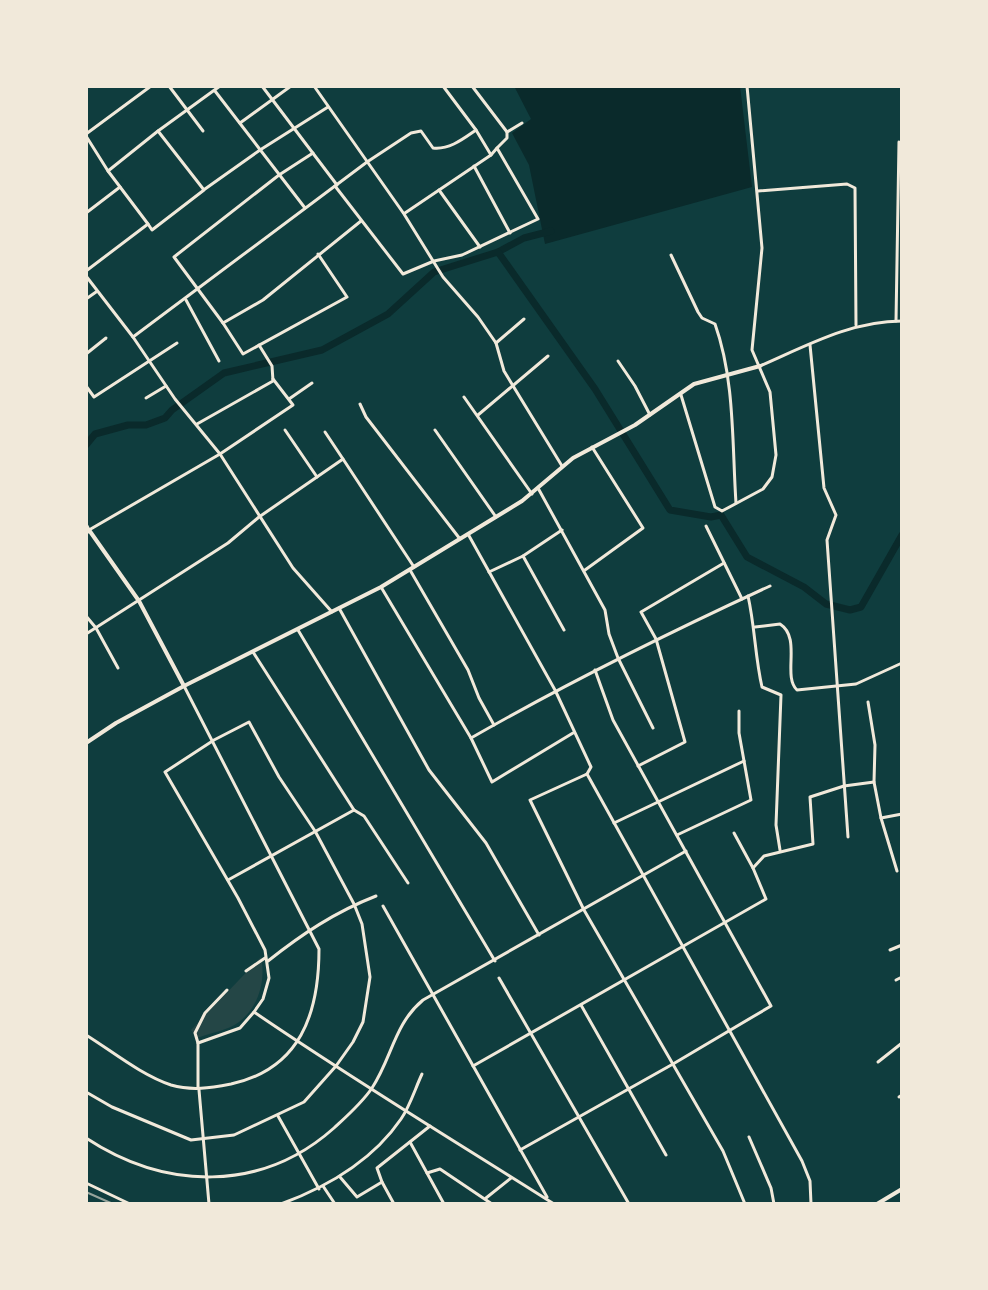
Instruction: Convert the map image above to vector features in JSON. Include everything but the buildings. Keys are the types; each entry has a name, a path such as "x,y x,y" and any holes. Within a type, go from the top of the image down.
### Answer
{"street":[{"path":"151,86 86,135 108,171 152,230 260,150 328,107"},
{"path":"169,86 203,131"},
{"path":"108,171 220,86"},
{"path":"262,86 403,274 434,261 462,255 538,219 497,148"},
{"path":"240,123 291,86"},
{"path":"314,86 404,214 443,277 496,343 504,371 562,467"},
{"path":"443,86 491,155"},
{"path":"404,214 491,155 507,138 507,132 472,86"},
{"path":"680,393 715,507 722,511 763,489 772,477 776,455 772,401 752,350 762,248 747,86"},
{"path":"215,90 305,208"},
{"path":"507,132 522,123"},
{"path":"133,337 367,162 418,130 438,150 476,130"},
{"path":"158,131 204,190"},
{"path":"86,743 184,686 381,587 532,494 562,467 635,425 694,384 760,366 856,325 899,321 899,142"},
{"path":"313,153 279,175 174,257 243,354 347,297 318,254"},
{"path":"474,166 510,233"},
{"path":"758,191 847,184 855,188 856,325"},
{"path":"86,213 120,187"},
{"path":"439,190 480,247"},
{"path":"223,323 263,300 361,221"},
{"path":"148,224 86,273 175,399 220,454 293,568 332,612"},
{"path":"671,255 698,312 702,318 715,324 728,374 736,503"},
{"path":"86,299 97,292"},
{"path":"186,300 219,361"},
{"path":"496,343 524,319"},
{"path":"86,354 106,338"},
{"path":"86,386 94,397 177,343"},
{"path":"88,532 220,454 293,405 273,379 272,366 259,345"},
{"path":"810,345 824,488 836,515 827,540 848,837"},
{"path":"478,416 548,356"},
{"path":"618,361 650,415"},
{"path":"197,424 273,379"},
{"path":"289,399 312,383"},
{"path":"146,398 166,386"},
{"path":"464,397 532,494"},
{"path":"360,404 366,417 460,539"},
{"path":"285,430 317,477"},
{"path":"435,430 496,517"},
{"path":"325,432 412,568 468,670 494,725"},
{"path":"585,570 643,528 592,447"},
{"path":"86,634 228,543 259,517 343,459"},
{"path":"538,488 605,610 609,634 618,658 653,728"},
{"path":"86,524 88,532 139,601 214,740 319,949 319,983 299,1043 283,1060 254,1079 198,1089 171,1085 86,1035"},
{"path":"706,526 742,599"},
{"path":"489,572 523,556 562,530"},
{"path":"468,534 555,690 591,767 587,774 530,800 584,910 723,1151 745,1204"},
{"path":"523,556 564,630"},
{"path":"638,766 685,742 656,639 641,612 724,563"},
{"path":"471,738 555,690 770,586"},
{"path":"381,587 471,738 492,782 574,732"},
{"path":"748,596 762,687 781,695 776,825 781,852"},
{"path":"339,608 429,770 486,843 539,935"},
{"path":"86,616 118,668"},
{"path":"755,627 780,624 787,630 792,650 791,682 795,689 856,684 902,663"},
{"path":"298,630 495,961"},
{"path":"253,652 354,810 364,816 408,883"},
{"path":"520,1150 771,1006 613,720 595,670"},
{"path":"868,702 875,745 874,782 897,871"},
{"path":"677,835 751,800 739,711"},
{"path":"86,1092 112,1107 191,1140 234,1135 304,1102 336,1066 363,1022 370,977 365,935 354,904 315,831 279,777 249,722 214,740 165,772 265,950 269,978 263,999 240,1028 198,1043"},
{"path":"614,823 744,761"},
{"path":"587,774 802,1161 810,1181 811,1204"},
{"path":"753,868 764,856 813,844 810,797 844,786 874,782"},
{"path":"228,880 354,810"},
{"path":"881,818 902,814"},
{"path":"473,1066 766,899 734,833"},
{"path":"86,1138 138,1166 181,1177 206,1179 276,1165 300,1154 345,1118 372,1089 408,1013 433,994 686,851"},
{"path":"267,962 308,929 354,904 376,896"},
{"path":"383,906 549,1201"},
{"path":"890,950 902,945"},
{"path":"246,971 266,958 267,962"},
{"path":"896,980 902,977"},
{"path":"499,978 629,1204"},
{"path":"209,1204 195,1033 205,1013 227,990"},
{"path":"580,1004 666,1155"},
{"path":"254,1012 554,1204"},
{"path":"878,1062 902,1043"},
{"path":"285,1203 340,1177 371,1151 400,1121 422,1074"},
{"path":"278,1116 321,1188 335,1204"},
{"path":"394,1204 377,1168 430,1126"},
{"path":"749,1137 771,1188 774,1204"},
{"path":"410,1142 444,1204"},
{"path":"427,1173 440,1169 492,1204"},
{"path":"340,1177 357,1197 382,1182"},
{"path":"486,1198 512,1177"},
{"path":"86,1183 130,1204"},
{"path":"877,1204 902,1189"}],"shaded area":[{"path":"514,86 740,86 752,187 545,244 529,165 512,133 531,119"},
{"path":"261,957 262,984 252,1009 235,1025 197,1038 191,1030"}],"waterway":[{"path":"498,252 524,238 551,231"},
{"path":"86,445 95,434 128,425 146,425 165,418 224,373 322,350 388,314 434,272 498,252 595,389 670,510 711,517 721,515 747,557 804,587 826,604 850,610 861,607 902,535"}],"railway":[{"path":"86,1192 113,1204"}]}
